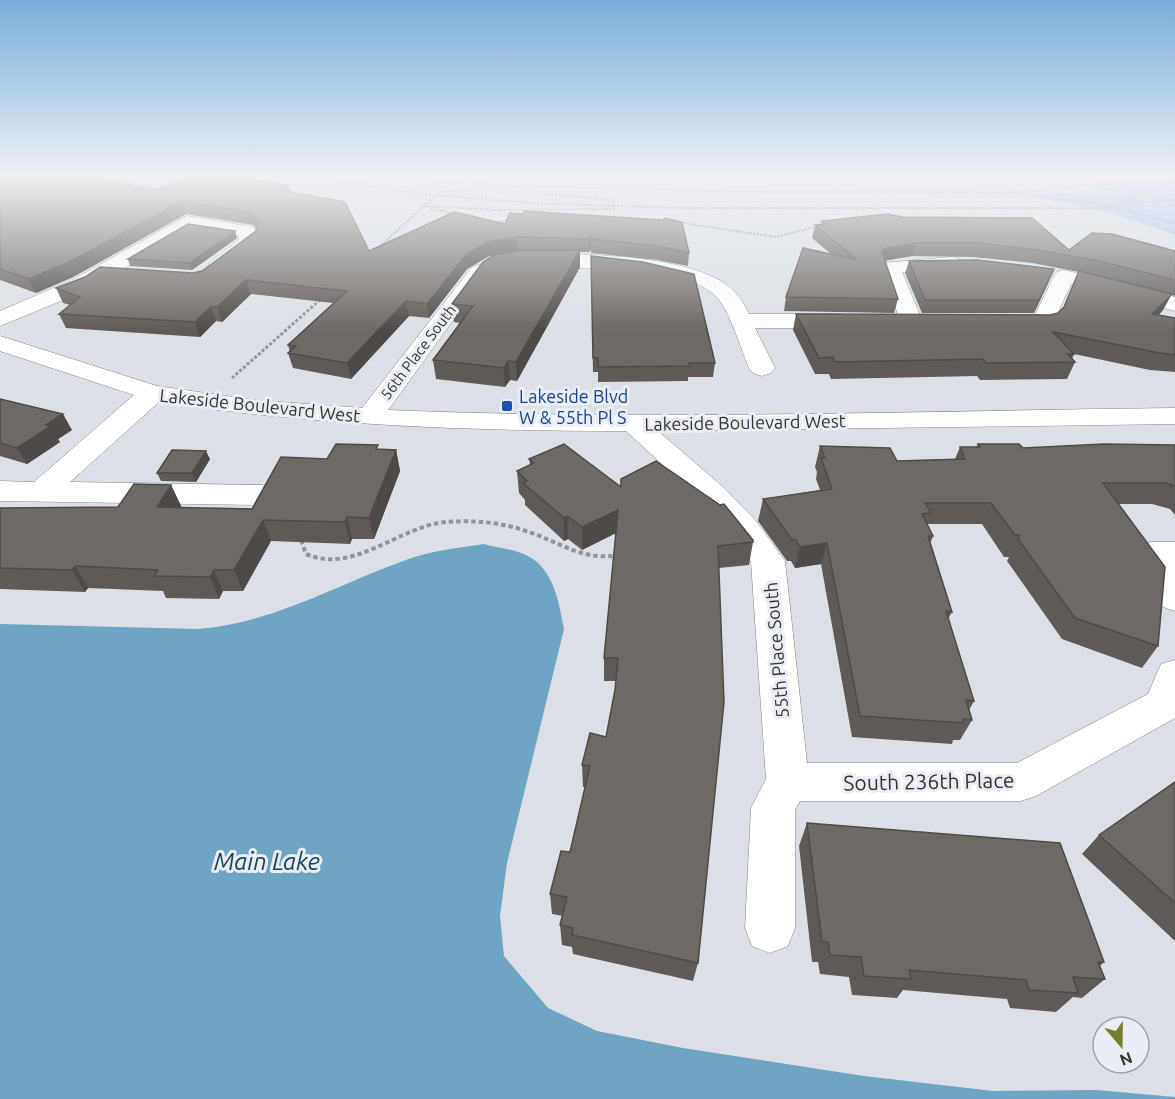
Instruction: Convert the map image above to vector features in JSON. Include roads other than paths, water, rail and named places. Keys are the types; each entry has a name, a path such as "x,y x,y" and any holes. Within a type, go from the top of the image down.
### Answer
{"street":[{"path":"0,319 82,284 176,228"},
{"path":"198,279 248,242 249,236 246,231 228,228"},
{"name":"56th Place South","path":"369,417 476,274 502,260 620,264 682,273 699,278 726,294 740,321"},
{"path":"911,322 890,267 967,263"},
{"path":"101,273 133,275"},
{"path":"988,322 1043,322 1055,273 1175,304"},
{"path":"762,368 740,321 933,322"},
{"name":"Lakeside Boulevard West","path":"0,343 153,393 206,401 369,417 504,423 633,423 1175,416"},
{"path":"40,492 153,393"},
{"name":"55th Place South","path":"633,423 712,494 746,529 768,561 788,782"},
{"path":"0,491 262,495"},
{"path":"1175,553 1151,553 1175,598"},
{"name":"South 236th Place","path":"788,782 1021,782 1163,705 1175,675"},
{"path":"770,928 773,808 788,782"}],"water":[{"name":"Main Lake","path":"484,544 526,555 543,568 554,587 564,629 507,863 500,916 504,956 548,1008 597,1031 683,1048 864,1076 993,1091 1097,1090 1175,1097 1175,1099 0,1099 0,624 198,629 226,625 278,611 413,558 443,550"}],"place":[{"name":"Lakeside Blvd W & 55th Pl S","path":"507,406"}]}
